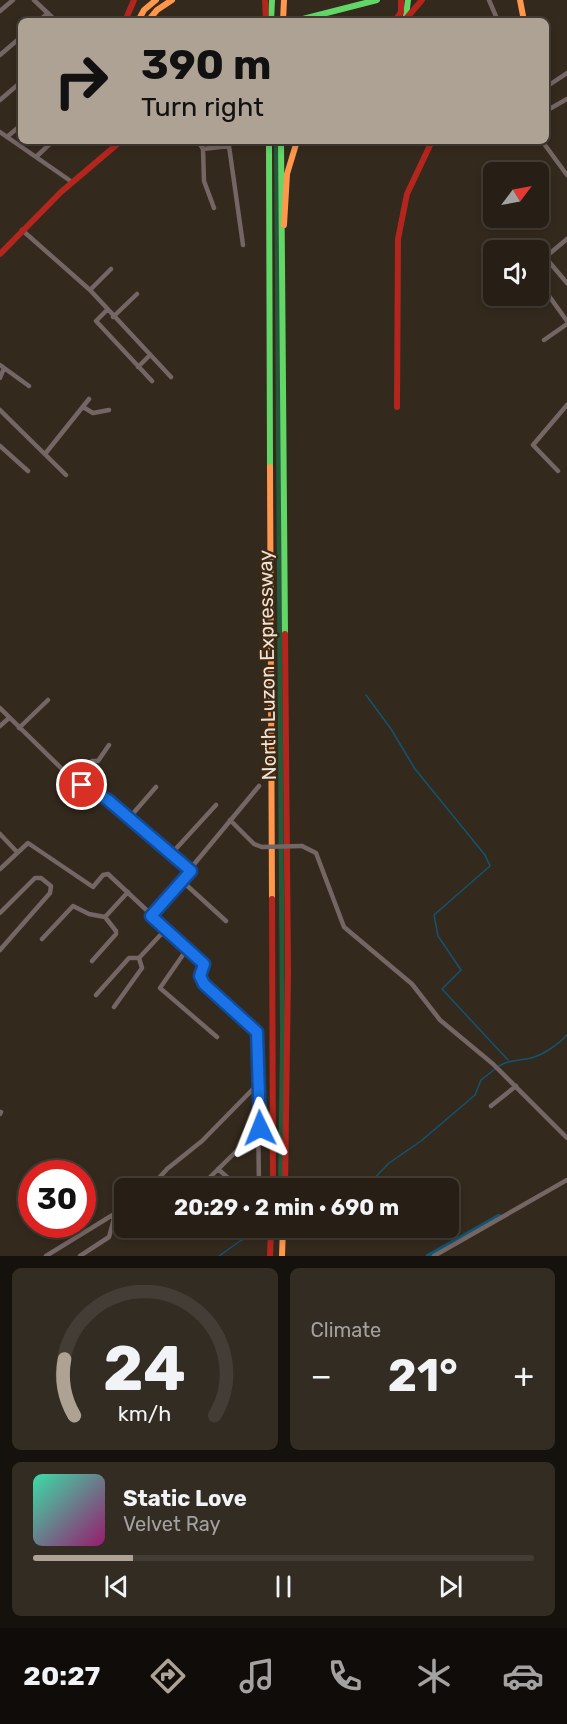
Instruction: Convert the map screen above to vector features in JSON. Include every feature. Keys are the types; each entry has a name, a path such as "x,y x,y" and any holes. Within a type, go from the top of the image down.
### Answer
{"main road":[{"path":"125,18 134,0"},
{"path":"140,18 144,10 156,0"},
{"path":"150,18 157,10 172,0"},
{"path":"265,0 266,18"},
{"path":"271,18 272,0"},
{"path":"283,18 284,0"},
{"path":"305,18 377,0"},
{"path":"397,18 401,12 401,0"},
{"path":"404,18 408,0"},
{"path":"406,18 422,0"},
{"path":"520,0 523,18"},
{"path":"0,254 72,182 117,144"},
{"name":"North Luzon Expressway","path":"269,144 273,1178"},
{"name":"North Luzon Expressway","path":"280,144 279,235 288,996 285,1178"},
{"path":"279,235 284,225 290,158 296,144"},
{"path":"397,407 399,231 409,188 431,144"},
{"path":"268,1256 270,1238"},
{"path":"282,1256 283,1238"}],"street":[{"path":"0,11 13,0"},
{"path":"34,0 53,18"},
{"path":"489,0 497,18"},
{"path":"42,18 48,13"},
{"path":"0,55 18,40"},
{"path":"549,85 567,73"},
{"path":"0,100 18,85"},
{"path":"549,109 567,99"},
{"path":"7,137 18,128"},
{"path":"0,132 18,144"},
{"path":"18,144 72,182"},
{"path":"37,156 50,144"},
{"path":"200,144 203,149 204,181 214,208"},
{"path":"544,144 567,175"},
{"path":"203,149 229,146 243,244"},
{"path":"562,168 567,164"},
{"path":"22,230 90,290 171,377"},
{"path":"549,254 565,241 567,249"},
{"path":"549,261 567,283"},
{"path":"90,290 111,269"},
{"path":"113,317 137,294"},
{"path":"544,340 567,322 549,297"},
{"path":"107,310 96,321 152,381"},
{"path":"138,367 150,356"},
{"path":"0,378 2,366 29,386"},
{"path":"45,454 89,399"},
{"path":"558,471 533,446 567,405"},
{"path":"83,407 93,413 109,410"},
{"path":"0,410 66,475"},
{"path":"0,446 28,471"},
{"path":"19,728 48,700"},
{"path":"0,708 74,779 130,817 191,871"},
{"path":"0,726 9,718"},
{"path":"74,779 92,761 98,761 109,745"},
{"path":"151,916 191,871 259,786"},
{"path":"130,817 156,787"},
{"path":"171,853 216,805"},
{"path":"230,820 254,844 262,847 302,846 316,853 344,927 412,984 441,1020 493,1064 567,1138"},
{"path":"0,834 17,852"},
{"path":"0,868 30,843 93,886 106,874 204,964 200,976 204,984 257,1032 259,1178"},
{"path":"0,913 34,878 40,878 51,886 50,893 0,950"},
{"path":"182,881 226,921"},
{"path":"105,916 128,892"},
{"path":"42,939 72,906 89,914 105,916"},
{"path":"92,961 116,934 105,916"},
{"path":"96,995 129,958 139,958 165,930"},
{"path":"187,949 160,987 218,1037"},
{"path":"114,1007 142,968 139,958"},
{"path":"159,1178 202,1141 258,1084"},
{"path":"491,1106 516,1086"},
{"path":"209,1178 260,1128"},
{"path":"218,1169 228,1178"},
{"path":"435,1256 567,1180"},
{"path":"46,1256 114,1216"},
{"path":"80,1256 108,1237 114,1218"}],"green space":[{"path":"274,144 279,144 285,1040 283,1178 278,1178 280,1039"}],"waterway":[{"path":"366,695 391,729 415,769 485,855 490,866 434,915 438,936 461,970 442,989 508,1060"},
{"path":"499,1066 541,1054 567,1035"},
{"path":"375,1178 389,1163 421,1141 475,1095 481,1080 495,1069"},
{"path":"428,1256 499,1216"},
{"path":"219,1256 247,1238"}],"traffic: fast":[{"path":"271,18 272,0"},
{"path":"307,18 377,0"},
{"path":"406,16 408,0"},
{"path":"269,144 270,467"},
{"path":"281,144 285,634"}],"traffic: slow":[{"path":"140,18 144,10 156,0"},
{"path":"150,18 157,10 172,0"},
{"path":"283,18 284,0"},
{"path":"520,0 523,18"},
{"path":"284,225 287,174 296,144"},
{"path":"270,467 272,899"},
{"path":"282,1256 283,1238"}],"traffic: jam":[{"path":"126,18 134,0"},
{"path":"265,0 266,18"},
{"path":"397,18 401,12 401,0"},
{"path":"407,18 422,0"},
{"path":"0,254 61,192 117,144"},
{"path":"397,407 398,239 407,194 431,144"},
{"path":"285,634 288,972 285,1178"},
{"path":"272,899 273,1178"},
{"path":"270,1256 271,1238"}],"route":[{"path":"82,785 108,800 152,835 191,871 151,916 204,964 200,976 204,984 257,1032 260,1128"}]}
